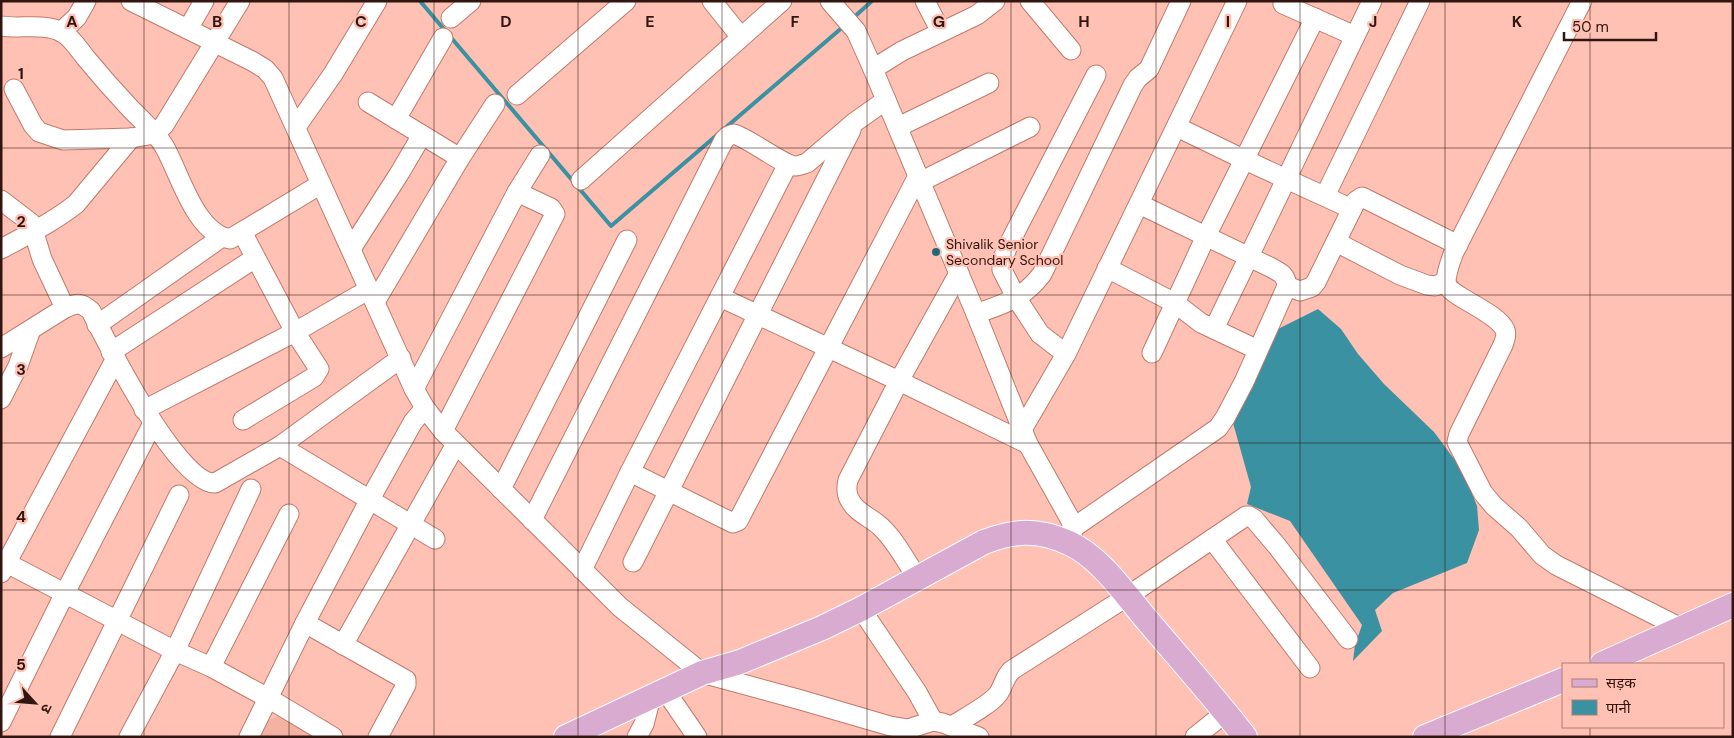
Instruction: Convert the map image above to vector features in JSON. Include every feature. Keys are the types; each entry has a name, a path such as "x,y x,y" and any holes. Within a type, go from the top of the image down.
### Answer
{"main road":[{"path":"566,737 702,673 740,662 822,628 861,609 984,542 1001,535 1029,532 1072,536 1128,596 1245,737"},
{"path":"1604,663 1733,605"},
{"path":"1425,737 1562,680"}],"street":[{"path":"61,32 76,17 86,1"},
{"path":"131,1 265,69 275,83 371,296 414,389 425,408 450,438 620,607 702,673 910,733 933,721 952,726 979,737"},
{"path":"188,29 204,1"},
{"path":"14,89 33,125 39,132 50,137 63,140 131,138 155,134 164,125 240,1"},
{"path":"296,128 333,74 377,1"},
{"path":"451,18 471,1"},
{"path":"517,95 626,1"},
{"path":"712,1 740,36"},
{"path":"581,180 740,36 782,1"},
{"path":"830,1 849,21 874,69 1025,436 1068,514 1072,536 1218,428 1233,404 1287,286 1283,274 1139,204"},
{"path":"925,1 941,32"},
{"path":"874,69 902,51 977,16 995,1"},
{"path":"1030,1 1071,50"},
{"path":"976,314 1017,299 1042,274 1133,85 1138,78 1150,70 1181,1"},
{"path":"1025,436 1237,1"},
{"path":"1214,329 1288,179 1372,1"},
{"path":"1325,196 1420,1"},
{"path":"1582,1 1450,264 1446,282 1451,290 1498,320 1505,330 1506,336 1459,434 1457,442 1483,493 1549,561 1681,628"},
{"path":"1283,4 1355,36"},
{"path":"1152,353 1206,236 1315,18"},
{"path":"1,26 42,27 61,32 70,38 106,84 155,134 164,146 185,192 206,225 214,233 222,237 230,239 321,184"},
{"path":"396,119 443,38"},
{"path":"1066,354 1040,334 1017,299 1002,270 1004,254 1096,74"},
{"path":"898,127 989,83"},
{"path":"532,520 724,140 732,134 738,135 788,164 797,166 807,163 855,122 886,100"},
{"path":"368,102 460,158"},
{"path":"1,722 65,594 149,416 295,332 371,296 495,104"},
{"path":"633,562 855,122"},
{"path":"630,472 733,523 737,523 919,179 1030,126"},
{"path":"1177,127 1352,209"},
{"path":"350,249 399,174 422,134"},
{"path":"1,249 34,231 76,204 131,138"},
{"path":"414,389 517,192 540,155"},
{"path":"582,570 630,472 788,164"},
{"path":"343,645 411,526 555,214 551,208 517,192"},
{"path":"1287,286 1300,291 1312,287 1323,270 1359,198 1366,197 1458,245"},
{"path":"1,200 31,223 42,259 65,308"},
{"path":"242,232 295,332 319,369 317,374 243,420"},
{"path":"98,324 222,237"},
{"path":"501,489 627,240"},
{"path":"1336,242 1400,275 1427,285 1435,286 1446,282"},
{"path":"255,258 113,356 3,565 211,667 333,737"},
{"path":"1107,268 1175,303 1190,315 1214,329 1258,350"},
{"path":"917,578 888,535 880,526 855,508 850,502 846,488 848,480 899,381 959,273"},
{"path":"720,297 899,381 1025,436"},
{"path":"1,348 30,332 65,308 80,304 85,306 91,311 113,356 149,416 178,456 198,476 209,483 215,483 280,446 401,358"},
{"path":"1,400 18,366 30,332"},
{"path":"1,357 18,366"},
{"path":"249,737 305,623 369,501 413,422 425,408"},
{"path":"280,446 411,526 435,538"},
{"path":"129,737 175,650 251,489"},
{"path":"60,737 179,495"},
{"path":"211,667 289,514"},
{"path":"952,726 994,699 1001,690 1006,676 1012,670 1128,596 1243,518 1249,516 1278,546 1348,639"},
{"path":"1212,539 1310,668"},
{"path":"861,609 917,692 933,721"},
{"path":"305,623 406,680 406,685 378,737"},
{"path":"637,737 658,693 697,737"},
{"path":"1195,737 1226,712"}],"shaded area":[{"path":"282,715 315,737 259,737 268,720"}],"water":[{"path":"1318,309 1341,329 1358,354 1384,384 1434,432 1463,471 1477,506 1479,530 1467,563 1393,593 1375,610 1382,631 1353,661 1355,645 1362,625 1290,521 1247,504 1251,487 1233,423 1245,401 1270,333"}],"waterway":[{"path":"420,1 611,226 844,26"},
{"path":"853,18 872,1"}],"place":[{"name":"Shivalik Senior Secondary School","path":"936,252"}]}
